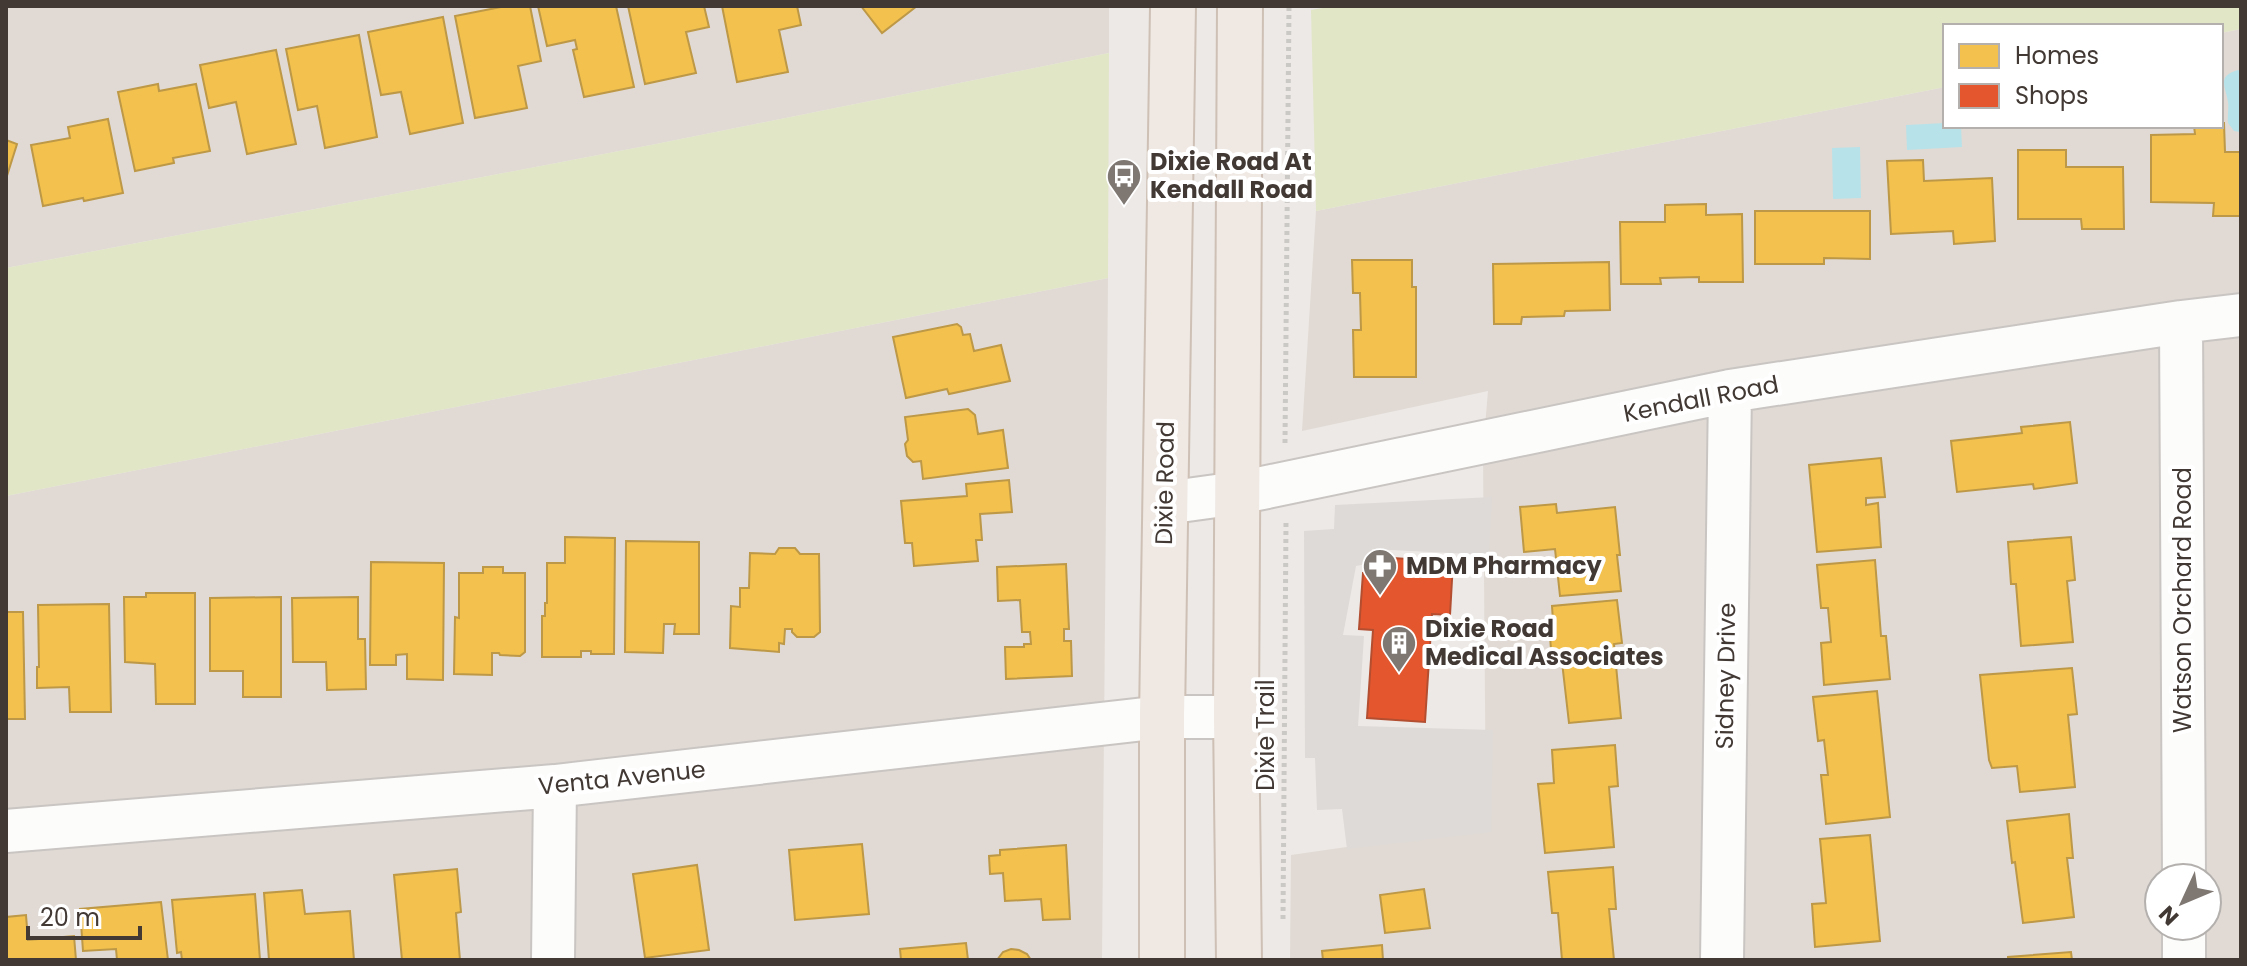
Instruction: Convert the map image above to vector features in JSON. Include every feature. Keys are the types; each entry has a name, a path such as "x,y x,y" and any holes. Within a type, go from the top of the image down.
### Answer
{"main road":[{"name":"Dixie Road","path":"1162,960 1162,717 1173,6"},
{"path":"1239,960 1236,717 1240,6"}],"street":[{"name":"Kendall Road","path":"1165,503 1238,493 1730,391 2241,315"},
{"name":"Watson Orchard Road","path":"2181,322 2184,862"},
{"name":"Sidney Drive","path":"1722,960 1730,391"},
{"name":"Venta Avenue","path":"6,831 555,786 1162,717 1236,717"},
{"path":"553,960 555,786"}],"path":[{"path":"1285,433 1289,6"},
{"name":"Dixie Trail","path":"1283,929 1286,511"}],"shaded area":[{"path":"6,6 1109,6 1109,53 656,144 6,268"},
{"path":"2241,29 2241,960 1290,960 1291,855 1486,827 1483,450 1488,391 1302,431 1316,211 1943,87 1943,128 2223,128 2223,33"},
{"path":"1108,278 1102,960 6,960 6,496"},
{"path":"1492,497 1489,555 1372,549 1371,563 1356,566 1343,635 1364,636 1358,726 1493,730 1491,832 1347,849 1342,809 1317,810 1315,758 1305,758 1304,531 1334,529 1335,505"}],"green space":[{"path":"1334,6 2241,6 2241,29 2223,33 2223,24 1943,24 1943,87 1316,211 1311,10"},
{"path":"1109,53 1108,278 6,496 6,268 656,144"}],"water":[{"path":"2238,70 2241,72 2240,132 2234,131 2228,123 2224,83 2227,75"},
{"path":"1943,123 1943,128 1961,128 1962,147 1907,150 1906,125"},
{"path":"1860,147 1861,198 1833,199 1832,148"}],"building: Homes":[{"path":"506,6 530,6 541,61 518,66 527,108 475,118 455,16"},
{"path":"538,6 616,6 634,87 584,97 573,50 577,49 575,40 547,46"},
{"path":"628,6 704,6 709,27 686,32 696,73 645,84"},
{"path":"722,6 797,6 801,25 779,30 788,72 737,82"},
{"path":"861,6 917,6 882,33"},
{"path":"443,17 463,123 410,134 401,92 381,95 368,32"},
{"path":"359,35 377,137 325,148 317,106 298,110 286,49"},
{"path":"276,50 296,144 247,154 236,102 209,108 200,65"},
{"path":"158,84 159,91 196,84 210,151 173,158 174,163 135,171 118,92"},
{"path":"108,119 123,193 43,206 31,145 70,138 68,127"},
{"path":"2224,123 2225,152 2241,152 2241,216 2213,216 2214,203 2151,202 2151,135 2195,134 2194,128 2223,128"},
{"path":"6,140 17,144 6,179"},
{"path":"2018,150 2066,150 2066,167 2123,167 2124,229 2082,229 2081,219 2018,219"},
{"path":"1923,160 1924,181 1992,178 1995,241 1954,244 1953,231 1891,234 1887,161"},
{"path":"1706,204 1706,215 1742,214 1743,282 1699,282 1699,277 1660,278 1661,284 1621,284 1620,222 1665,222 1665,205"},
{"path":"1755,211 1870,211 1870,259 1824,258 1824,264 1755,264"},
{"path":"1352,260 1412,260 1412,287 1416,287 1416,377 1354,377 1353,330 1361,330 1360,293 1353,293"},
{"path":"1609,262 1610,310 1565,311 1564,316 1522,317 1521,324 1494,324 1493,264"},
{"path":"957,324 963,335 970,334 974,351 1001,345 1010,381 949,394 947,389 906,398 893,337"},
{"path":"968,409 975,415 978,434 1003,430 1008,468 923,479 921,461 913,462 907,456 905,417"},
{"path":"2070,422 2077,483 2034,489 2033,484 1957,492 1951,441 2022,433 2021,427"},
{"path":"1881,458 1885,497 1866,498 1866,505 1878,503 1881,547 1817,552 1809,465"},
{"path":"1009,480 1012,512 980,514 982,540 976,540 978,561 914,566 912,543 905,543 901,501 967,496 966,484"},
{"path":"1556,504 1557,513 1615,507 1621,591 1560,596 1555,549 1524,552 1520,507"},
{"path":"565,537 615,538 614,654 581,651 581,657 542,657 547,563 565,563"},
{"path":"2071,537 2075,580 2067,581 2073,642 2021,646 2016,584 2011,584 2008,542"},
{"path":"626,541 699,542 699,634 674,634 675,624 664,624 663,653 625,652"},
{"path":"779,548 795,548 800,554 819,554 820,632 814,637 797,637 792,629 785,629 784,644 779,643 779,652 730,648 731,606 740,607 740,588 749,588 750,553 775,554"},
{"path":"1875,560 1881,636 1886,636 1890,679 1824,685 1821,643 1831,642 1828,608 1821,608 1817,565"},
{"path":"371,562 444,563 443,680 407,679 407,654 396,655 396,665 370,665"},
{"path":"1066,564 1069,629 1064,629 1064,641 1071,641 1072,676 1006,679 1005,647 1031,644 1030,632 1022,632 1020,600 998,601 997,567"},
{"path":"483,567 503,567 503,573 525,573 525,652 520,656 492,653 492,675 454,674 459,573 483,573"},
{"path":"146,593 195,593 195,704 156,704 155,664 125,662 124,597 146,597"},
{"path":"281,597 281,697 243,697 243,671 210,671 210,598"},
{"path":"358,597 358,639 365,639 366,689 327,690 326,662 293,662 292,598"},
{"path":"1617,600 1622,643 1614,644 1621,718 1569,723 1562,662 1552,663 1552,606"},
{"path":"109,604 111,712 70,712 69,687 37,688 38,605"},
{"path":"6,612 23,612 25,719 6,719"},
{"path":"2072,668 2077,714 2068,715 2075,787 2020,792 2017,766 1992,768 1989,760 1980,675"},
{"path":"1877,691 1890,817 1826,824 1821,775 1828,775 1824,740 1818,741 1813,697"},
{"path":"1615,745 1618,786 1609,787 1614,847 1545,853 1538,784 1554,783 1552,750"},
{"path":"2069,814 2073,858 2067,858 2074,917 2023,923 2007,821"},
{"path":"1870,835 1880,941 1815,947 1812,904 1826,903 1820,839"},
{"path":"862,844 869,914 795,920 789,850"},
{"path":"1066,845 1070,919 1043,920 1041,899 1005,901 1003,873 990,874 989,856 1000,855 1000,850"},
{"path":"697,865 709,950 645,958 633,874"},
{"path":"1613,867 1616,909 1609,909 1614,960 1562,960 1558,913 1552,913 1548,872"},
{"path":"457,869 461,912 456,913 460,960 402,960 394,875"},
{"path":"1424,889 1430,928 1385,933 1380,895"},
{"path":"302,890 305,914 350,911 354,960 269,960 264,893"},
{"path":"255,894 260,960 182,960 181,952 177,953 172,900"},
{"path":"161,902 168,960 117,960 116,949 83,951 80,909"},
{"path":"26,915 28,940 74,936 76,960 6,960 6,917"},
{"path":"966,943 968,960 901,960 900,949"},
{"path":"1382,945 1383,960 1323,960 1322,951"},
{"path":"1011,949 1027,954 1031,960 997,960 1003,952"},
{"path":"2071,952 2072,960 2008,960 2008,957"}],"building: Shops":[{"name":"Dixie Road Medical Associates","path":"1377,557 1453,562 1450,615 1432,614 1425,722 1367,718 1373,630 1359,629 1363,573 1376,574"}],"place":[{"name":"Dixie Road At Kendall Road","path":"1124,207"},
{"name":"MDM Pharmacy","path":"1380,597"},
{"name":"Dixie Road Medical Associates","path":"1399,674"}]}
